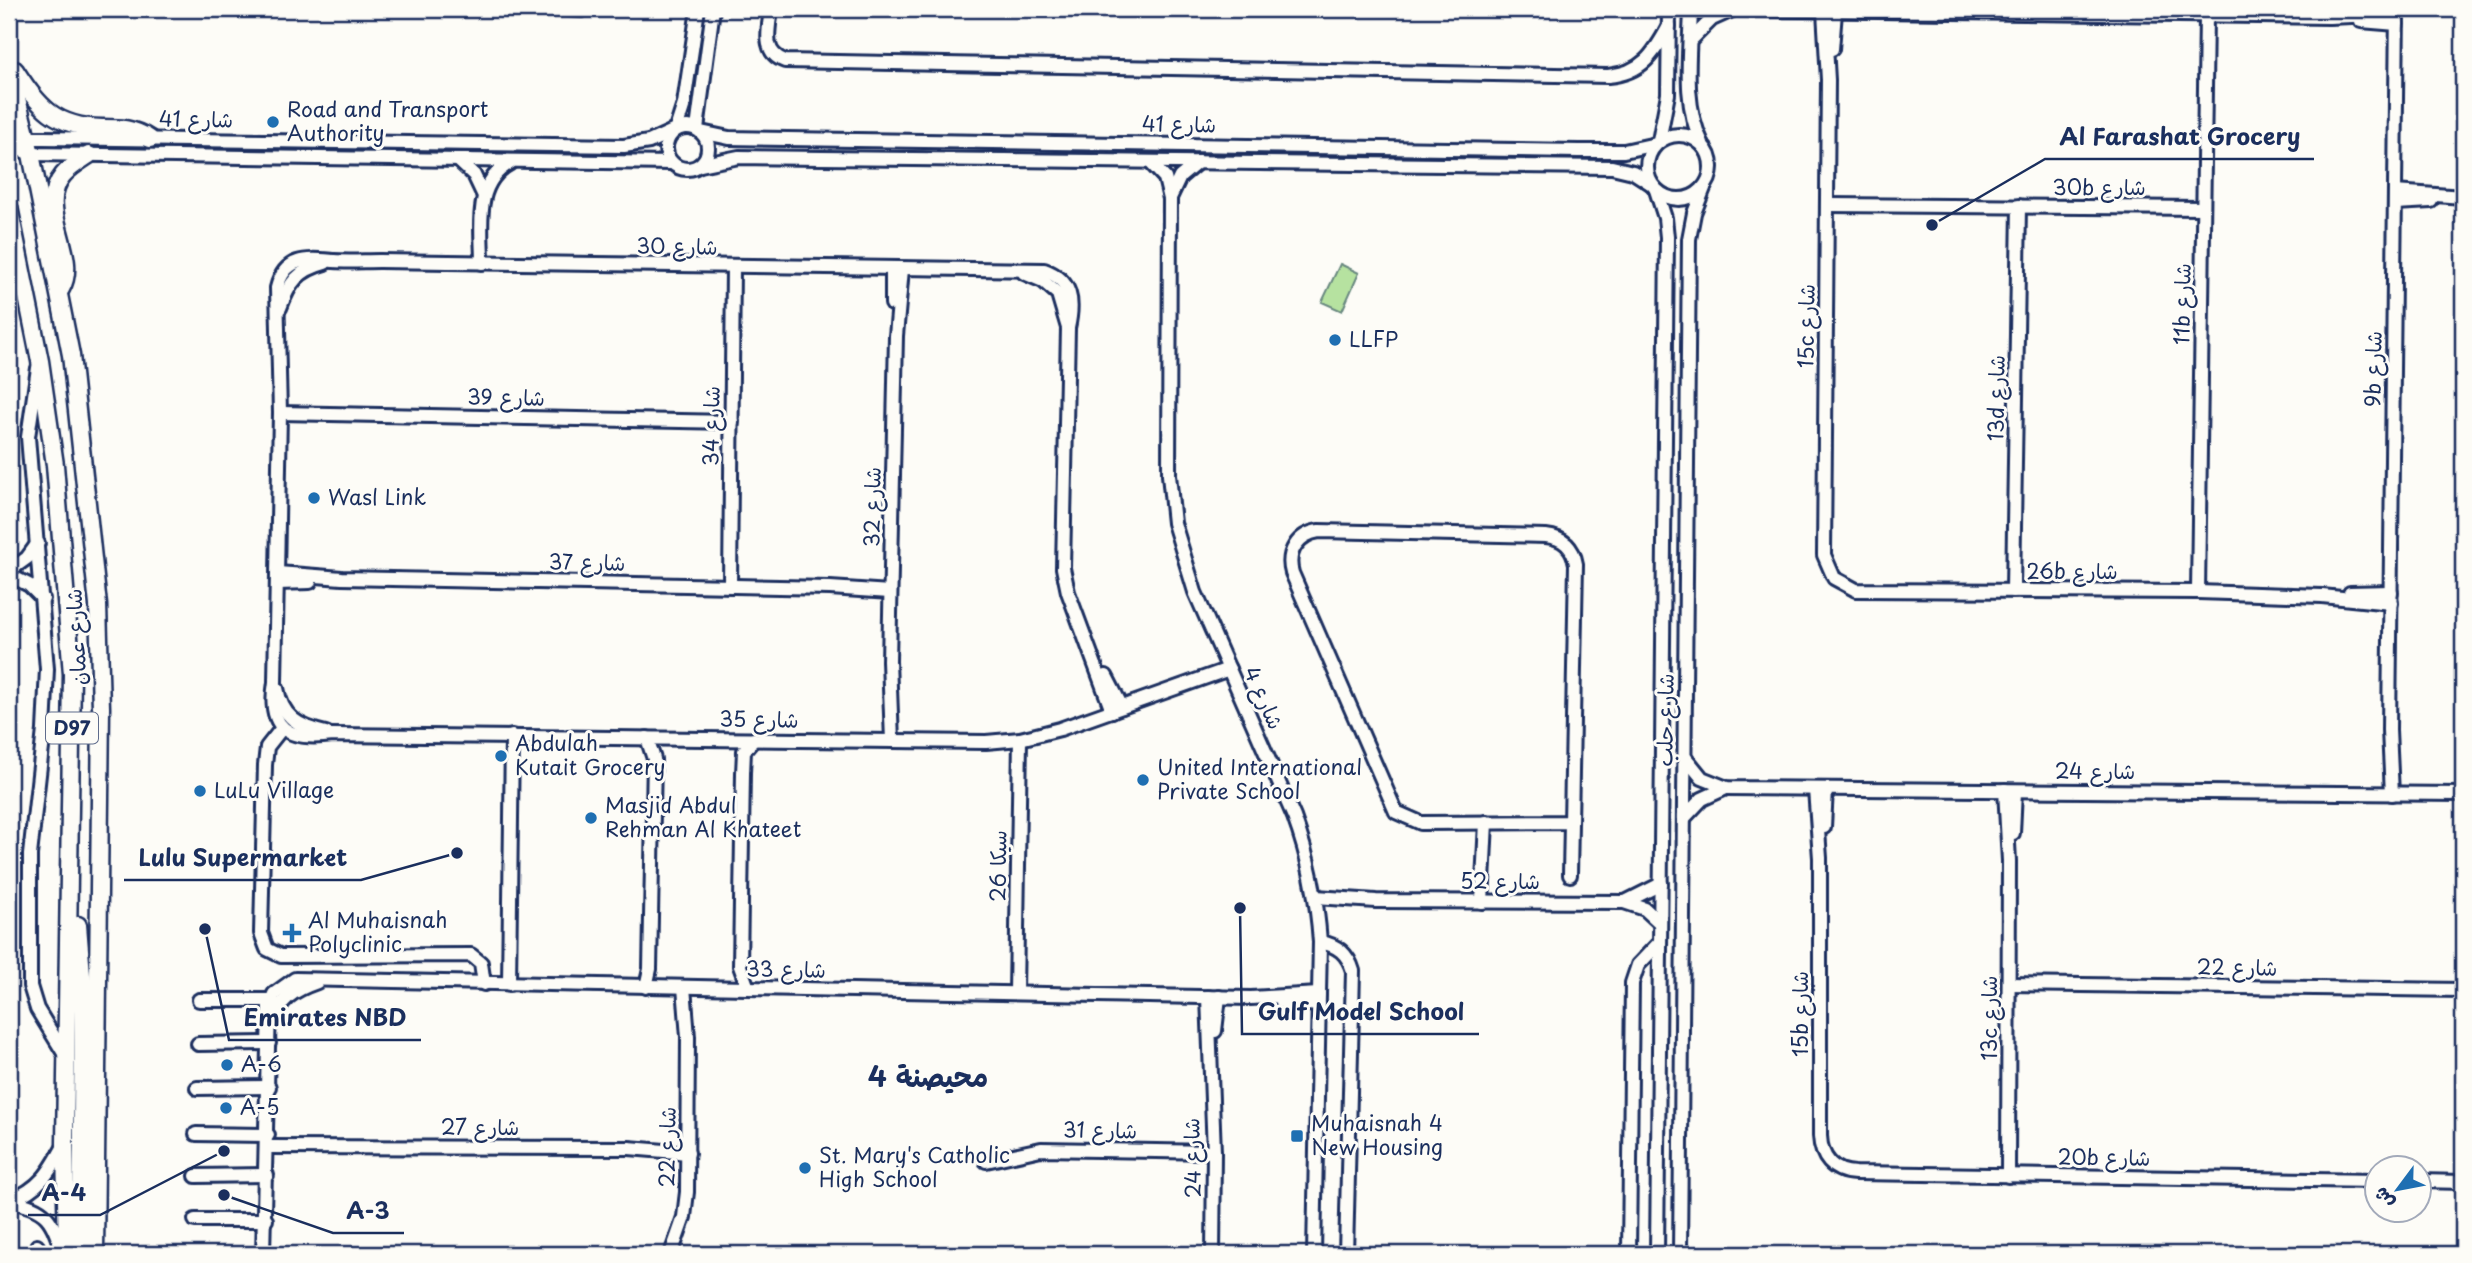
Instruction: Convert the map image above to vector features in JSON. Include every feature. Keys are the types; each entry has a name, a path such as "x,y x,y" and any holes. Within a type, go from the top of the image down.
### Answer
{"main road":[{"path":"9,60 34,99 56,118 82,128 133,130 150,139"},
{"name":"شارع عمان","path":"9,67 60,291 80,419 100,639 95,1254"},
{"path":"60,291 66,270 55,215 54,193 62,176 89,155"},
{"name":"شارع عمان","path":"9,207 40,361 62,530 72,674 65,1254"},
{"path":"70,874 83,988 81,1254"}],"street":[{"path":"698,9 684,104 666,147 672,163 688,169 700,165 708,149 699,130 713,9"},
{"path":"771,9 769,47 775,56 785,61 1013,66 1608,76 1623,75 1649,60 1669,26"},
{"path":"1670,9 1668,94 1658,143 1647,159 1653,186 1671,199 1680,200 1689,198 1704,188 1711,172 1690,110 1691,9"},
{"path":"1690,41 1712,19 1730,10 2397,16"},
{"name":"15c شارع","path":"1829,11 1824,555 1829,571"},
{"name":"11b شارع","path":"2198,592 2206,16"},
{"name":"9b شارع","path":"2387,794 2397,16"},
{"path":"675,130 686,126 699,130"},
{"name":"شارع 41","path":"29,146 150,139 624,146 649,142 675,130"},
{"name":"شارع 41","path":"699,130 729,138 1579,151 1635,150 1658,143"},
{"path":"1658,143 1682,135 1704,146"},
{"path":"10,147 29,146"},
{"name":"شارع 41","path":"29,146 89,155 672,163"},
{"name":"شارع 41","path":"700,165 739,157 1612,167 1633,172 1653,186"},
{"path":"459,161 474,176 483,194"},
{"path":"482,263 483,194 493,175 511,162"},
{"name":"شارع 4","path":"1150,162 1165,178 1170,199 1172,505 1188,576 1297,826 1317,902 1320,942 1314,1254"},
{"path":"1170,199 1180,177 1198,162"},
{"name":"شارع حلب","path":"1653,186 1665,218 1667,237 1657,1254"},
{"name":"شارع حلب","path":"1680,1254 1689,239 1694,213 1704,188"},
{"path":"2395,198 2463,197"},
{"name":"30b شارع","path":"1828,205 2203,208"},
{"name":"13d شارع","path":"2013,591 2019,206"},
{"name":"شارع 30","path":"282,727 272,707 275,681 280,413 279,311 287,288 299,273 332,261 1044,270 1066,285 1072,301 1068,328 1063,568 1068,592 1117,709"},
{"name":"شارع 34","path":"730,586 733,267"},
{"name":"شارع 32","path":"887,741 897,269"},
{"path":"40,361 28,436 43,599 46,700 30,855 30,986 37,1009 67,1058"},
{"name":"شارع 39","path":"280,413 732,422"},
{"path":"1570,875 1576,564 1570,547 1564,541 1546,536 1320,531 1302,537 1291,554 1292,573 1390,804 1412,822 1571,822"},
{"path":"38,542 27,558 9,573 29,585 43,599"},
{"name":"26b شارع","path":"1829,571 1840,583 1856,590 2198,592 2391,598"},
{"name":"شارع 37","path":"277,578 890,587"},
{"name":"شارع 35","path":"333,735 978,742 1020,739 1117,709 1227,665"},
{"name":"شارع 30","path":"275,681 282,708 295,723 333,735"},
{"path":"333,735 303,738 282,727 267,747 261,933 267,948 281,956 471,956 481,963 484,984"},
{"path":"509,984 512,736"},
{"path":"646,987 650,970 654,766 647,738"},
{"path":"748,988 740,966 743,773 744,751 754,739"},
{"name":"سيكا 26","path":"1016,993 1020,739"},
{"name":"شارع 24","path":"1685,757 1702,778 1727,788 2463,794"},
{"name":"شارع 24","path":"1684,818 1702,799 1727,788"},
{"name":"15b شارع","path":"1820,789 1820,1136 1825,1157 1832,1165"},
{"name":"13c شارع","path":"2008,1175 2010,791"},
{"path":"1482,902 1486,822"},
{"name":"شارع 52","path":"1624,902 1661,884"},
{"name":"شارع 52","path":"1317,902 1624,902 1645,909 1660,923"},
{"path":"1320,942 1338,947 1350,962 1353,971 1346,1254"},
{"path":"1629,1254 1632,983 1638,965 1660,942"},
{"name":"شارع 33","path":"271,1000 283,985 295,979 1319,999"},
{"name":"شارع 33","path":"270,1039 275,1012 288,995 321,981"},
{"name":"شارع 22","path":"2010,984 2463,990"},
{"name":"شارع 22","path":"671,1254 686,1206 689,987"},
{"name":"شارع 24","path":"1213,1254 1214,1152 1210,1062 1214,997"},
{"path":"199,1000 271,1000 268,1019 270,1039 265,1252"},
{"path":"198,1044 270,1039"},
{"path":"197,1088 269,1087"},
{"name":"شارع 27","path":"197,1134 330,1146 688,1149"},
{"path":"9,1200 43,1183 65,1143"},
{"name":"شارع 31","path":"986,1161 1041,1149 1214,1152"},
{"name":"20b شارع","path":"1832,1165 1849,1173 2364,1181"},
{"path":"196,1176 267,1175"},
{"path":"2434,1181 2463,1182"},
{"path":"9,1200 32,1206 46,1214 55,1228 65,1254"},
{"path":"195,1220 266,1220"}],"green space":[{"path":"1340,264 1359,273 1342,311 1322,302"}],"place":[{"name":"Road and Transport Authority","path":"273,122"},
{"name":"Al Farashat Grocery","path":"1932,225"},
{"name":"LLFP","path":"1335,340"},
{"name":"Wasl Link","path":"314,498"},
{"name":"Abdulah Kutait Grocery","path":"501,756"},
{"name":"United International Private School","path":"1143,780"},
{"name":"LuLu Village","path":"200,791"},
{"name":"Masjid Abdul Rehman Al Khateet","path":"591,818"},
{"name":"Lulu Supermarket","path":"457,853"},
{"name":"Gulf Model School","path":"1240,908"},
{"name":"Emirates NBD","path":"205,929"},
{"name":"Al Muhaisnah Polyclinic","path":"292,933"},
{"name":"A-6","path":"227,1065"},
{"name":"A-5","path":"226,1108"},
{"name":"Muhaisnah 4 New Housing","path":"1297,1136"},
{"name":"A-4","path":"224,1151"},
{"name":"St. Mary's Catholic High School","path":"805,1168"},
{"name":"A-3","path":"224,1195"}],"district":[{"name":"محيصنة 4","path":"928,1077"}]}
